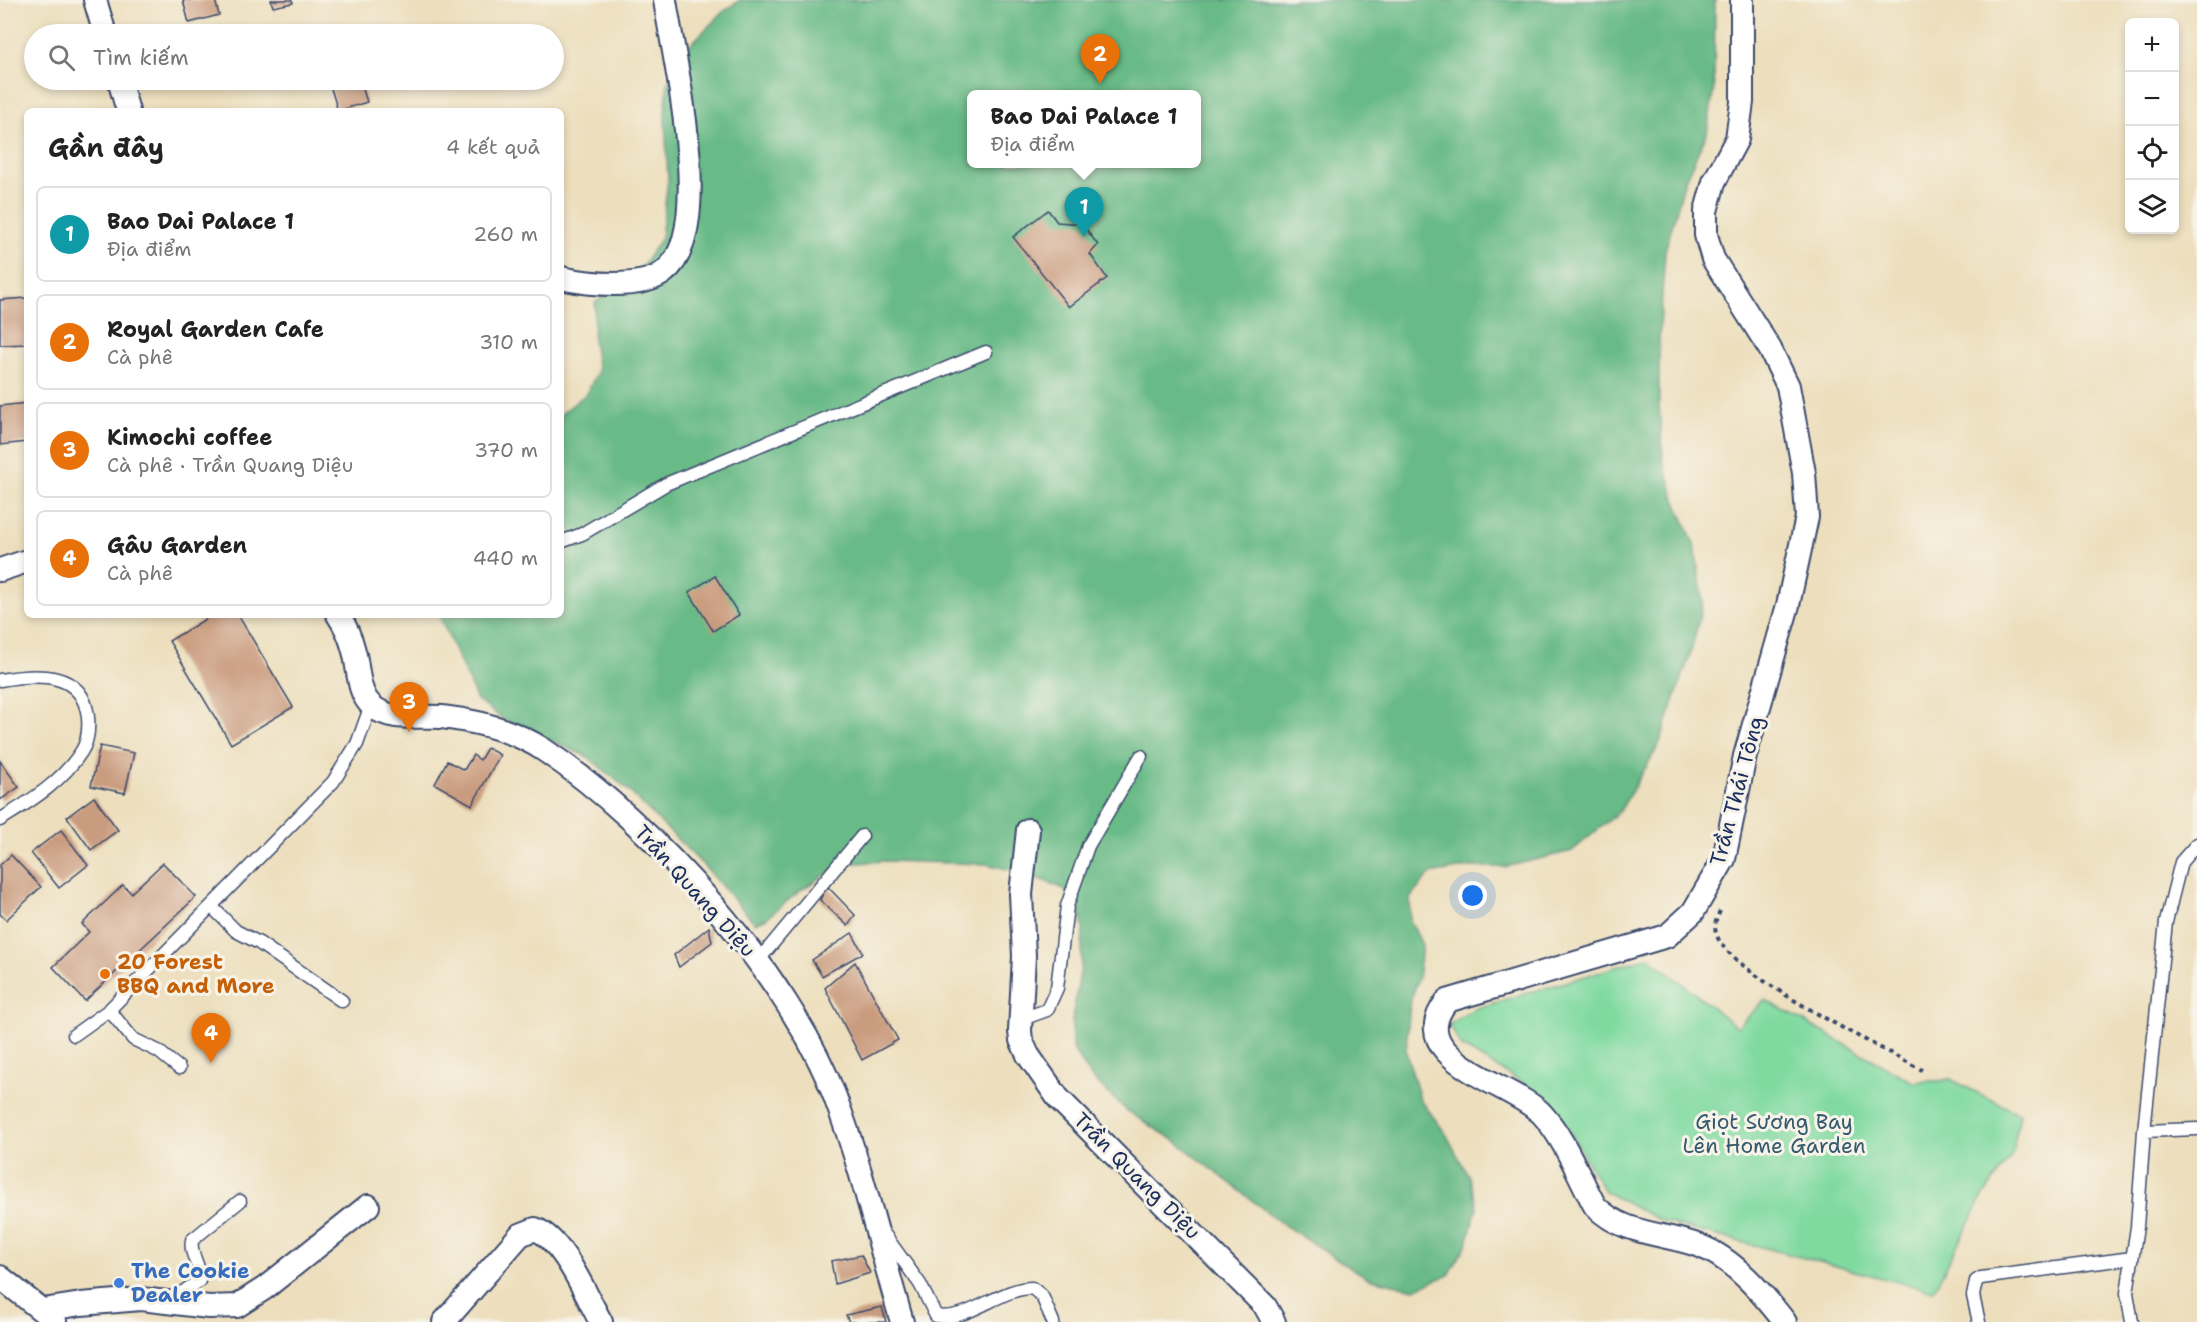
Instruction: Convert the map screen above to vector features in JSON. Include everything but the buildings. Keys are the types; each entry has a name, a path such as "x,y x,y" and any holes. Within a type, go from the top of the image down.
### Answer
{"street":[{"path":"564,279 584,283 617,283 654,278 671,266 679,250 686,229 690,185 683,93 665,0"},
{"name":"Trần Thái Tông","path":"1742,0 1742,102 1737,139 1714,182 1706,211 1706,235 1713,259 1770,349 1788,386 1804,473 1807,517 1788,605 1745,756 1724,859 1693,912 1666,936 1447,1001 1437,1013 1437,1028 1441,1045 1450,1059 1527,1101 1542,1114 1552,1128 1594,1206 1605,1217 1619,1225 1680,1239 1713,1253 1740,1273 1785,1322"},
{"path":"122,90 127,108"},
{"path":"0,570 24,562"},
{"path":"344,618 362,690 371,705"},
{"name":"Trần Quang Diệu","path":"371,705 389,715 442,717 494,726 538,746 618,806 689,879 758,961 801,1028 834,1095 864,1182 902,1322"},
{"name":"Trần Quang Diệu","path":"1028,830 1021,894 1024,957 1021,1040 1058,1098 1265,1306 1274,1322"},
{"path":"0,1277 50,1316 81,1304 141,1299 209,1307 237,1306 265,1288 368,1206"},
{"path":"444,1322 520,1235 535,1229 546,1235 568,1261 602,1322"}],"lane":[{"path":"564,541 582,534 666,484 986,352"},
{"path":"0,680 52,677 70,683 83,695 89,727 83,750 66,773 34,799 0,820"},
{"path":"74,1035 109,1010 333,782 357,744 371,705"},
{"path":"1022,1019 1047,1010 1054,996 1057,988 1066,906 1085,856 1141,756"},
{"path":"758,961 862,836"},
{"path":"2132,1322 2127,1293 2137,1227 2144,1131 2166,922 2181,861 2197,844"},
{"path":"211,906 236,931 259,943 342,1001"},
{"path":"109,1010 133,1039 158,1051 179,1068"},
{"path":"2144,1131 2197,1130"},
{"path":"169,1301 199,1281 201,1272 191,1252 192,1240 240,1201"},
{"path":"873,1218 920,1284 937,1319 960,1317 1006,1293 1032,1288 1042,1296 1053,1322"},
{"path":"1980,1322 1973,1296 1976,1281 1981,1278 2132,1258"}],"path":[{"path":"1722,907 1714,924 1717,938 1749,972 1922,1070"}],"green space":[{"path":"740,0 1715,0 1714,88 1707,133 1685,180 1665,251 1659,343 1659,404 1663,459 1675,499 1695,546 1703,603 1691,652 1659,745 1620,811 1572,851 1505,867 1469,867 1430,874 1410,898 1410,920 1422,945 1418,979 1410,1002 1406,1052 1420,1099 1446,1134 1469,1177 1477,1207 1467,1244 1449,1275 1414,1289 1368,1278 1281,1223 1177,1142 1127,1111 1091,1077 1072,1047 1072,1019 1081,968 1083,929 1079,905 1062,888 1024,873 986,864 885,861 842,864 801,890 765,919 755,923 702,864 629,791 588,757 503,719 477,700 440,618 564,618 564,412 586,394 598,371 593,340 595,303 642,267 661,238 668,179 665,114 668,82 683,52 723,12"},
{"name":"Giọt Sương Bay Lên Home Garden","path":"1649,957 1737,1027 1765,1000 1913,1082 1952,1080 2020,1114 2012,1155 1984,1195 1933,1291 1663,1222 1604,1191 1552,1100 1462,1047 1449,1024 1474,1009"}],"place":[{"name":"Royal Garden Cafe","path":"1100,84"},
{"name":"Bao Dai Palace 1","path":"1084,237"},
{"name":"Kimochi coffee","path":"409,732"},
{"name":"20 Forest BBQ and More","path":"105,974"},
{"name":"Gâu Garden","path":"211,1063"},
{"name":"The Cookie Dealer","path":"119,1283"}]}
